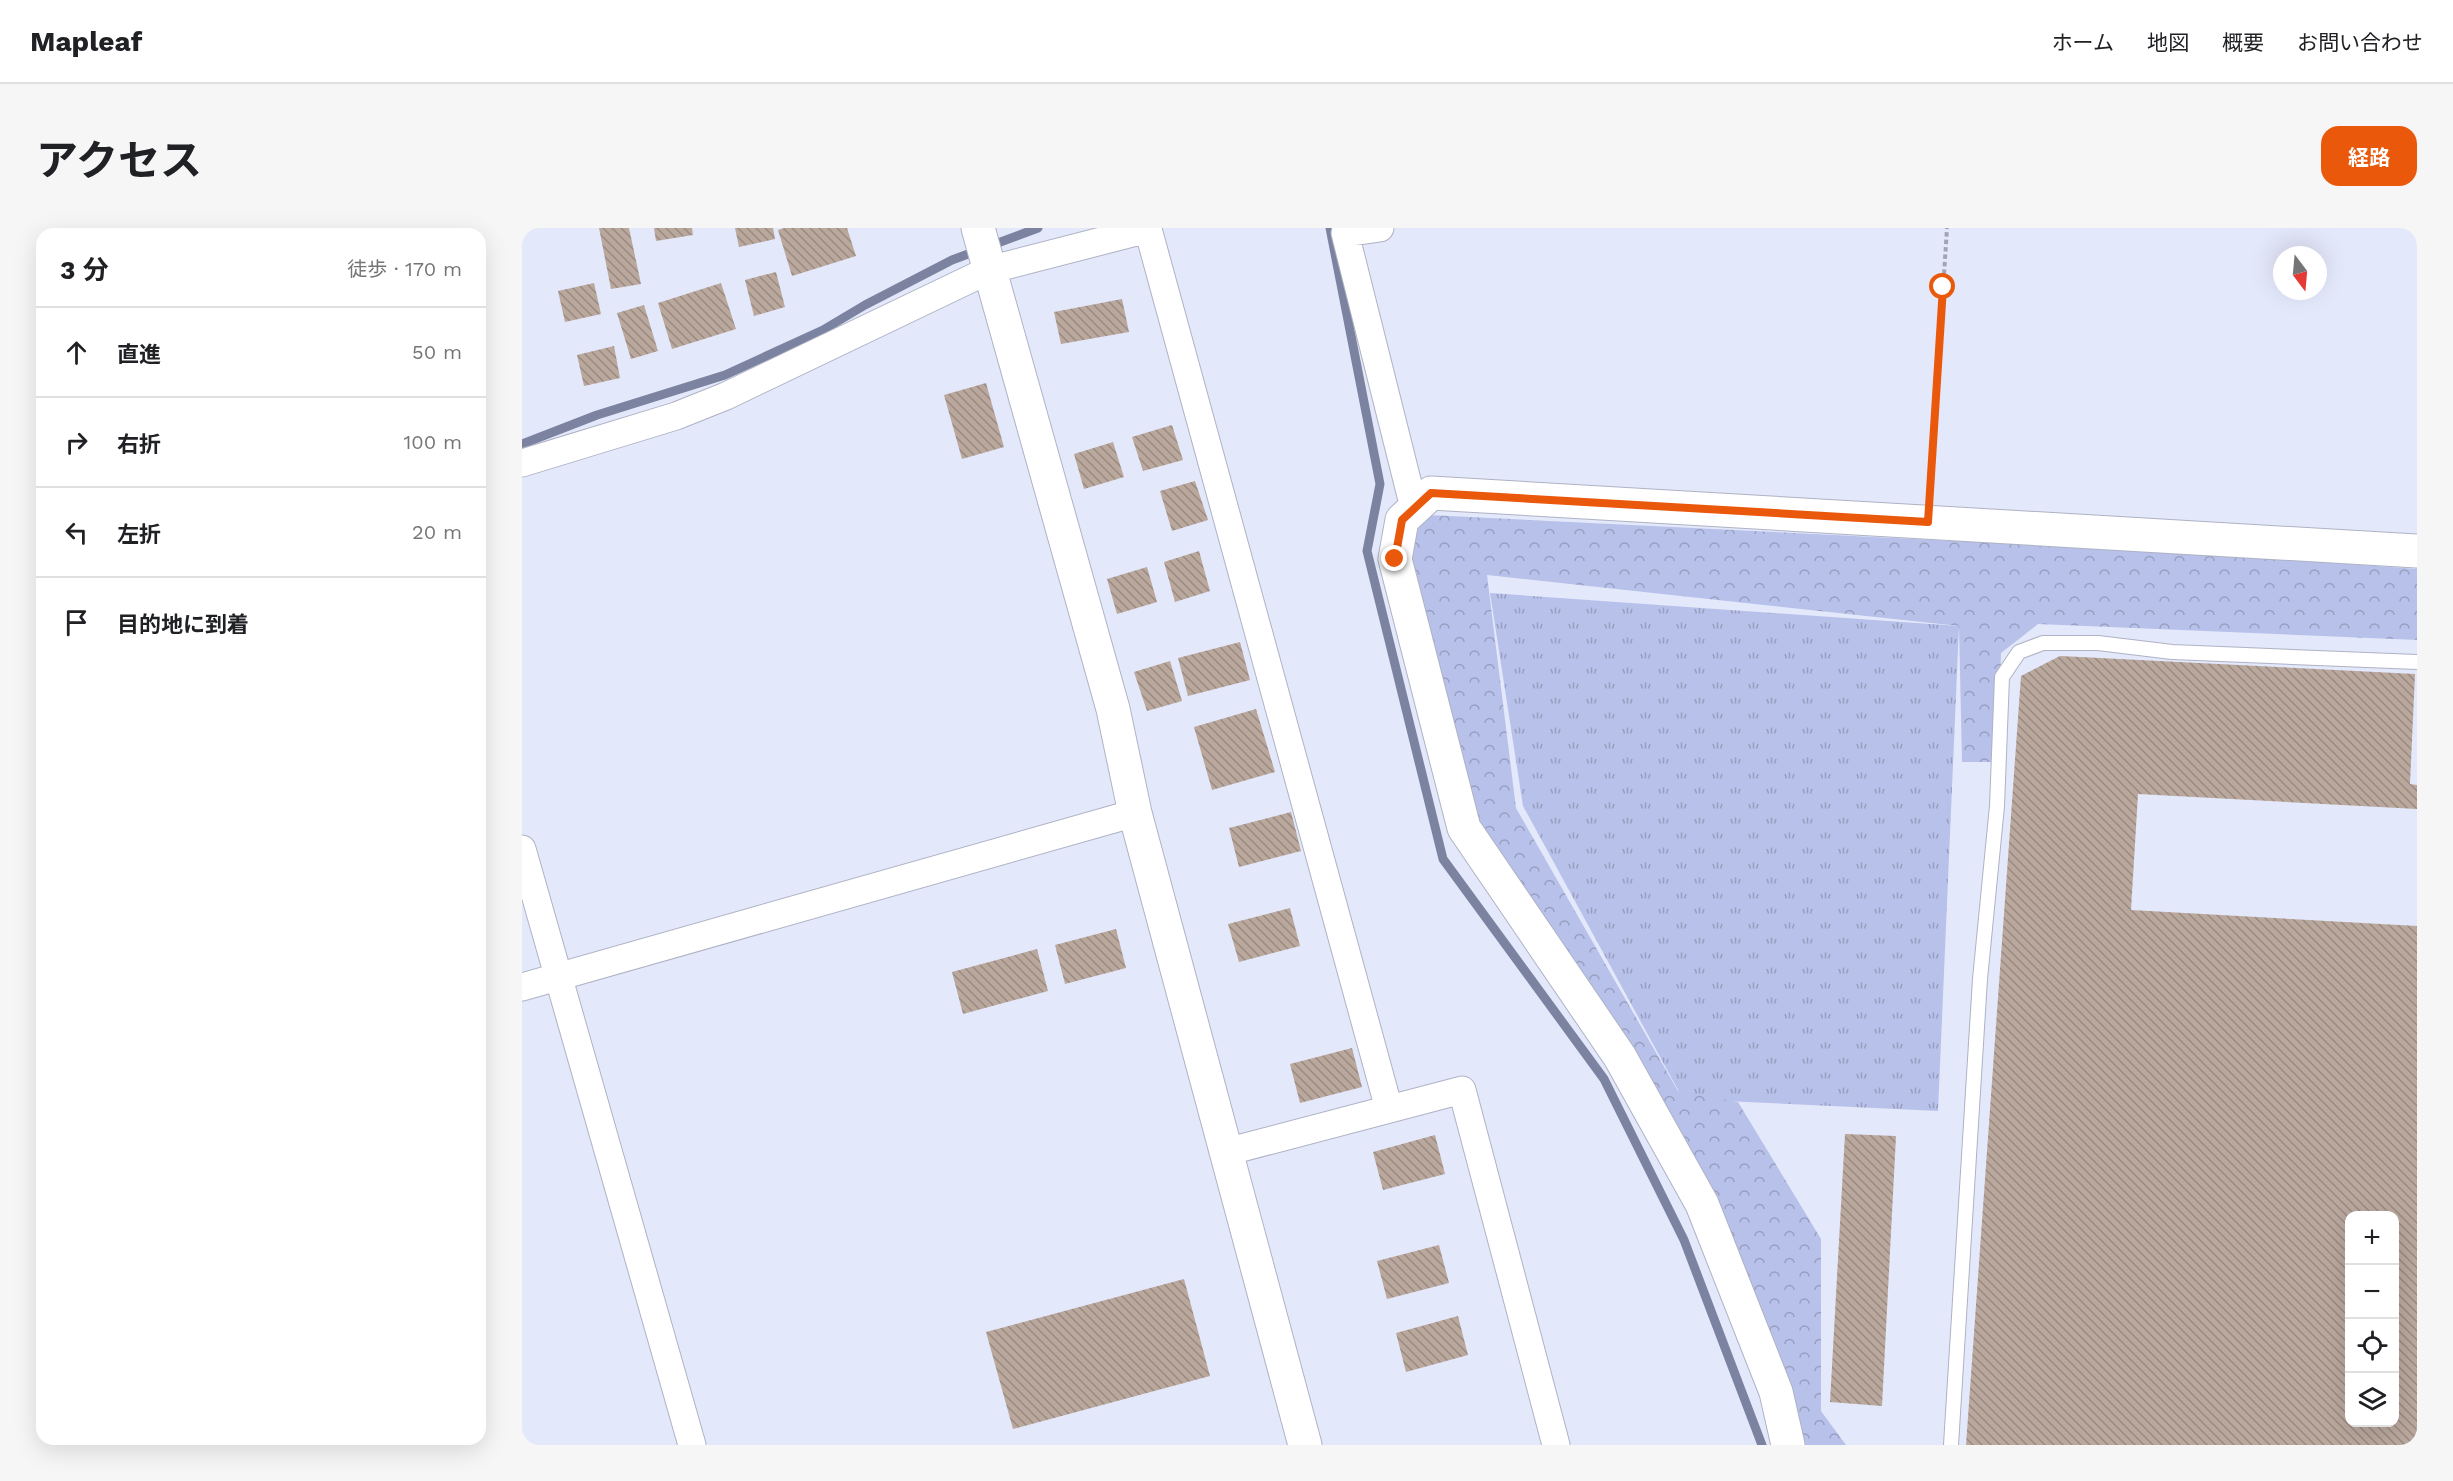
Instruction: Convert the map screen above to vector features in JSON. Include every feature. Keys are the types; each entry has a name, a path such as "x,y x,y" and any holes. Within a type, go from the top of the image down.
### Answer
{"street":[{"path":"978,228 1113,709 1135,813 1305,1445"},
{"path":"1380,228 1345,232 1414,508"},
{"path":"522,463 676,417 989,270 1148,229 1389,1109"},
{"path":"1788,1445 1776,1392 1702,1204 1620,1057 1464,828 1395,559 1402,520 1431,493 2417,550"},
{"path":"522,987 1135,813"},
{"path":"522,849 692,1445"},
{"path":"1226,1152 1462,1090 1556,1445"}],"lane":[{"path":"1951,1445 1980,979 1997,806 2002,678 2019,652 2043,643 2098,643 2172,652 2417,662"}],"path":[{"path":"1928,522 1947,228"}],"green space":[{"path":"1408,514 2218,554 2417,569 2417,640 2038,624 2001,653 1998,762 1962,762 1959,626 1487,575 1516,808 1678,1091 1738,1102 1821,1239 1821,1411 1846,1445 1788,1445 1702,1204 1461,818 1400,580"},
{"path":"1490,593 1959,626 1938,1111 1683,1099 1523,806"}],"building":[{"path":"599,228 629,228 641,284 611,289"},
{"path":"654,228 692,228 693,235 656,241"},
{"path":"735,228 773,228 775,239 739,247"},
{"path":"784,228 847,228 856,256 792,276 778,230"},
{"path":"776,272 785,307 754,316 745,280"},
{"path":"594,283 601,314 565,322 558,291"},
{"path":"721,283 736,329 672,349 658,303"},
{"path":"1122,299 1129,332 1061,344 1054,312"},
{"path":"644,305 658,351 631,359 617,313"},
{"path":"614,346 620,378 584,386 577,355"},
{"path":"986,383 1004,447 962,459 944,395"},
{"path":"1172,425 1183,460 1143,471 1132,437"},
{"path":"1113,442 1124,477 1084,489 1074,454"},
{"path":"1195,481 1208,520 1172,531 1160,491"},
{"path":"1199,551 1210,591 1175,602 1164,562"},
{"path":"1147,567 1157,602 1117,614 1107,579"},
{"path":"1240,642 1250,680 1188,696 1178,658"},
{"path":"2060,656 2415,674 2410,784 2417,785 2417,809 2138,794 2131,910 2417,926 2417,1445 1966,1445 2021,676"},
{"path":"1170,661 1182,701 1147,711 1134,672"},
{"path":"1256,709 1275,772 1212,790 1194,727"},
{"path":"1291,812 1301,851 1239,867 1229,828"},
{"path":"1290,908 1300,946 1239,962 1228,924"},
{"path":"1116,929 1126,968 1065,984 1055,945"},
{"path":"1037,949 1048,991 963,1014 952,972"},
{"path":"1352,1048 1362,1087 1300,1103 1290,1064"},
{"path":"1845,1134 1896,1136 1882,1406 1830,1402"},
{"path":"1435,1135 1445,1174 1383,1190 1373,1152"},
{"path":"1439,1245 1449,1283 1387,1299 1377,1261"},
{"path":"1184,1279 1210,1376 1013,1429 986,1332"},
{"path":"1458,1316 1468,1355 1406,1372 1396,1333"}],"waterway":[{"path":"522,444 597,415 725,375 823,330 865,305 952,260 1038,228"},
{"path":"1330,228 1380,484 1367,551 1443,859 1604,1079 1684,1240 1762,1445"}],"route":[{"path":"1395,559 1402,520 1431,493 1928,522 1943,287"}]}
